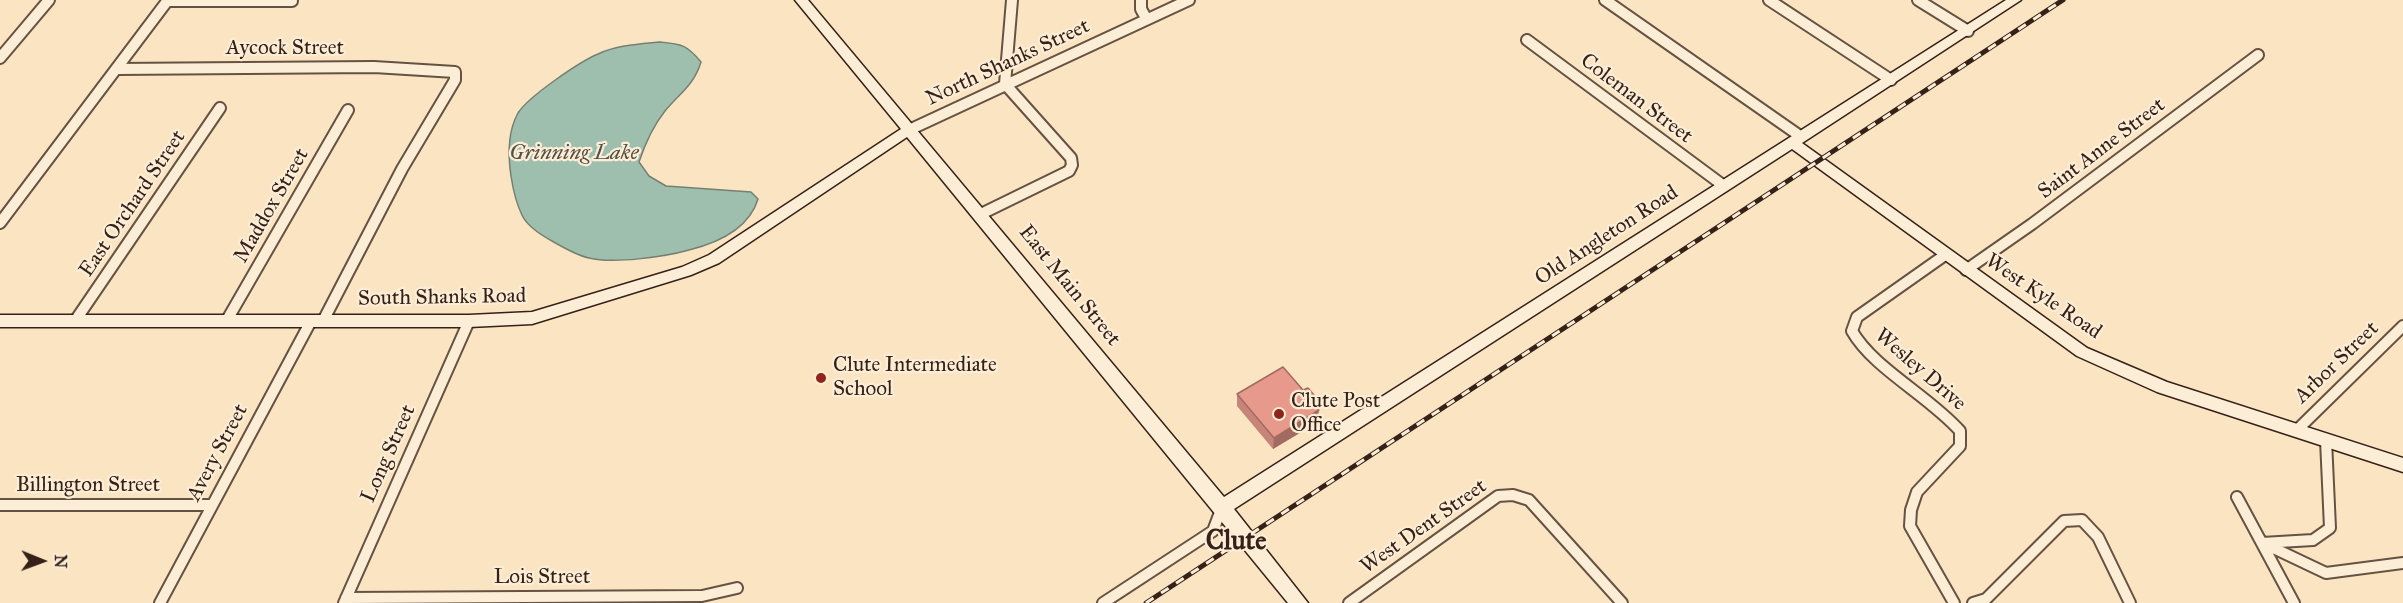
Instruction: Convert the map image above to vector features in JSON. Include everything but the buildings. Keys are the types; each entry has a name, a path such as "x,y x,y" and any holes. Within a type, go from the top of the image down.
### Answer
{"street":[{"path":"0,58 49,0"},
{"name":"East Main Street","path":"801,0 981,214 1299,603"},
{"path":"981,214 1062,175 1069,171 1072,165 1071,158 1005,84 1012,0"},
{"path":"1141,0 1141,9 1146,18"},
{"name":"North Shanks Street","path":"909,130 1189,0"},
{"path":"1605,0 1796,139"},
{"path":"1768,0 1891,80"},
{"path":"1918,0 1968,31"},
{"name":"Old Angleton Road","path":"1222,507 2015,0"},
{"path":"0,223 168,1 292,1"},
{"name":"Coleman Street","path":"1527,40 1724,186"},
{"name":"Saint Anne Street","path":"1966,270 2032,224 2258,55"},
{"name":"Aycock Street","path":"116,69 374,67 455,72"},
{"name":"Avery Street","path":"160,603 212,505 402,169 455,80 455,72"},
{"name":"East Orchard Street","path":"75,321 220,108"},
{"name":"Maddox Street","path":"227,320 348,110"},
{"name":"South Shanks Road","path":"0,321 469,321 532,318 686,271 714,259 909,130"},
{"name":"West Kyle Road","path":"1796,139 1945,255 2082,352 2163,387 2403,465"},
{"name":"Wesley Drive","path":"1945,255 1857,317 1852,331 1861,347 1945,414 1960,431 1960,446 1917,492 1911,510 1910,526 1954,603"},
{"name":"Long Street","path":"345,601 469,321"},
{"name":"Arbor Street","path":"2298,429 2403,326"},
{"path":"2262,543 2313,540 2330,528 2326,440"},
{"name":"West Dent Street","path":"1349,603 1498,496 1514,495 1529,501 1622,603"},
{"path":"2237,497 2294,603"},
{"name":"Billington Street","path":"0,505 212,505"},
{"path":"1103,603 1213,531 1222,507"},
{"path":"1972,603 1986,599 2064,521 2082,520 2098,537 2130,603"},
{"path":"2262,543 2326,573 2403,563"},
{"name":"Lois Street","path":"345,601 584,600 702,596 737,588"}],"water":[{"name":"Grinning Lake","path":"660,42 684,46 701,62 690,83 657,123 639,162 649,176 666,186 751,192 758,199 754,210 740,226 721,239 679,253 625,260 599,260 579,255 539,233 527,223 522,215 515,196 510,168 509,152 515,120 518,113 532,98 590,58 621,47"}],"railway":[{"path":"1146,603 2063,0"}],"place":[{"name":"Clute Intermediate School","path":"821,378"},
{"name":"Clute Post Office","path":"1279,414"}],"district":[{"name":"Clute","path":"1236,542"}]}
